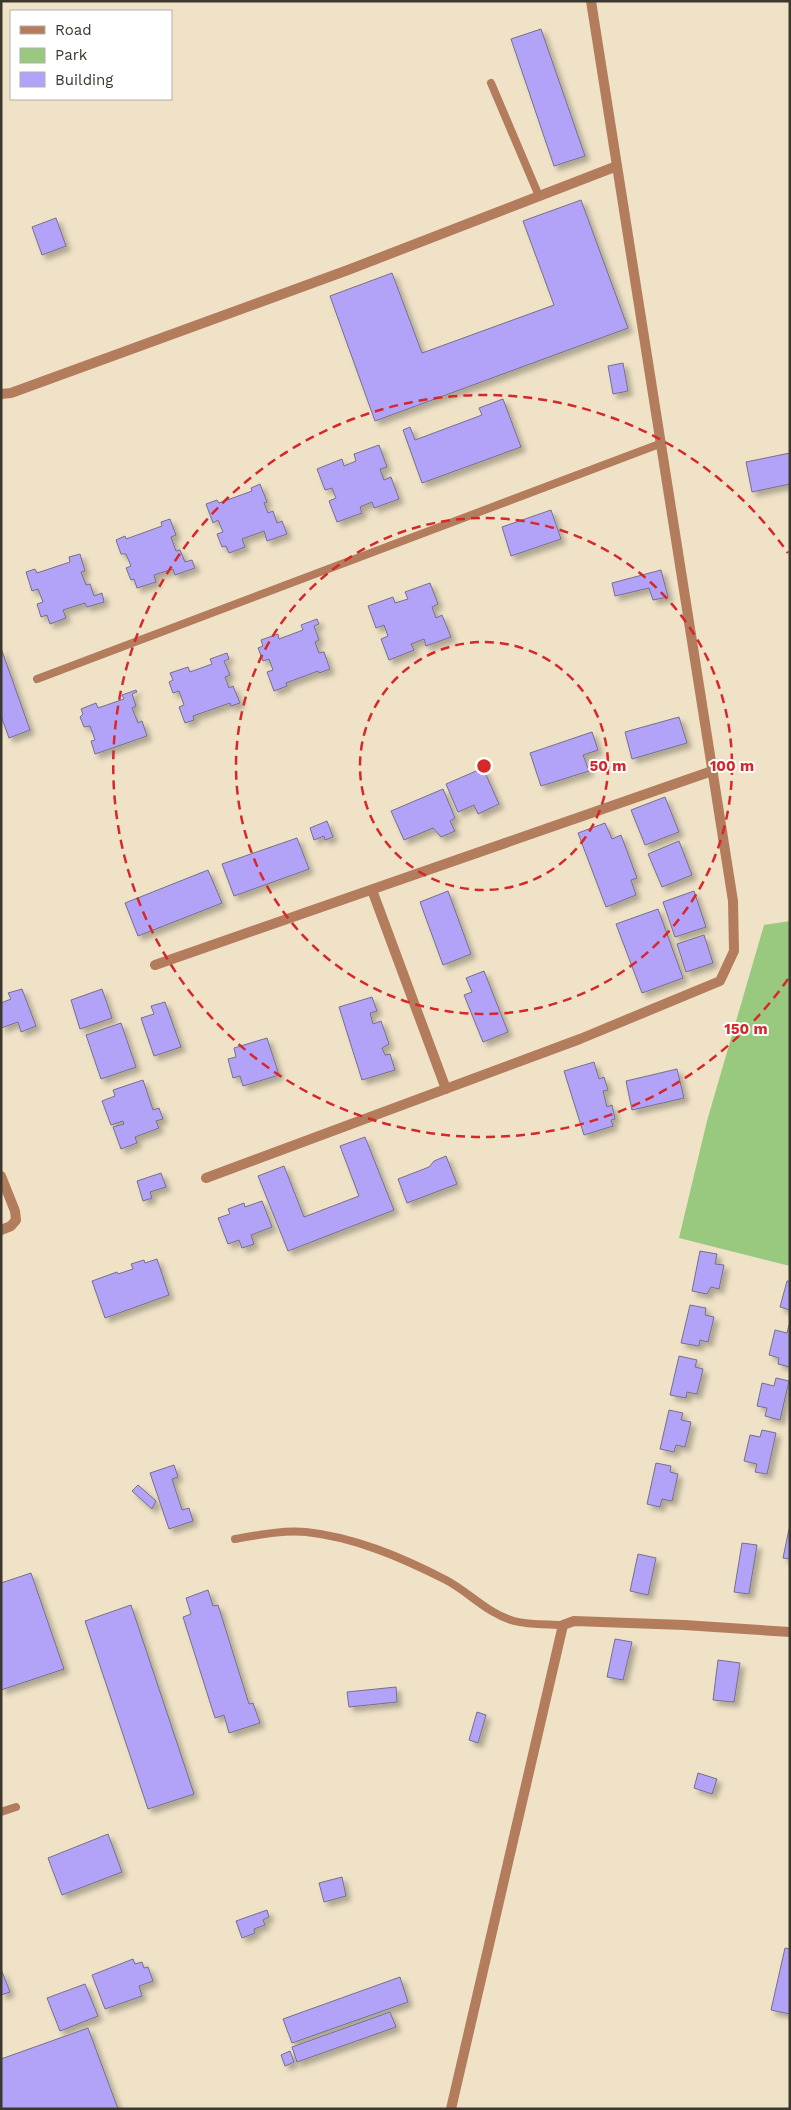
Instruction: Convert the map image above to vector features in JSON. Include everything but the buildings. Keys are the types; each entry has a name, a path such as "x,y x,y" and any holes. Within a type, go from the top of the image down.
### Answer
{"street":[{"path":"206,1178 580,1039 720,980 734,951 733,902 591,1"},
{"path":"1,394 11,393 348,270 617,166"},
{"path":"155,966 712,771"},
{"path":"372,890 446,1089"},
{"path":"1,1176 15,1212 16,1220 11,1226 1,1230"},
{"path":"451,2109 563,1626 574,1621 684,1625 790,1632"}],"lane":[{"path":"492,83 539,196"},
{"path":"36,679 662,443"},
{"path":"235,1539 268,1534 306,1532 360,1543 414,1564 449,1582 484,1606 514,1621 563,1626"},
{"path":"1,1812 16,1807"}],"green space":[{"path":"790,921 790,1266 679,1238 707,1121 764,925"}]}
